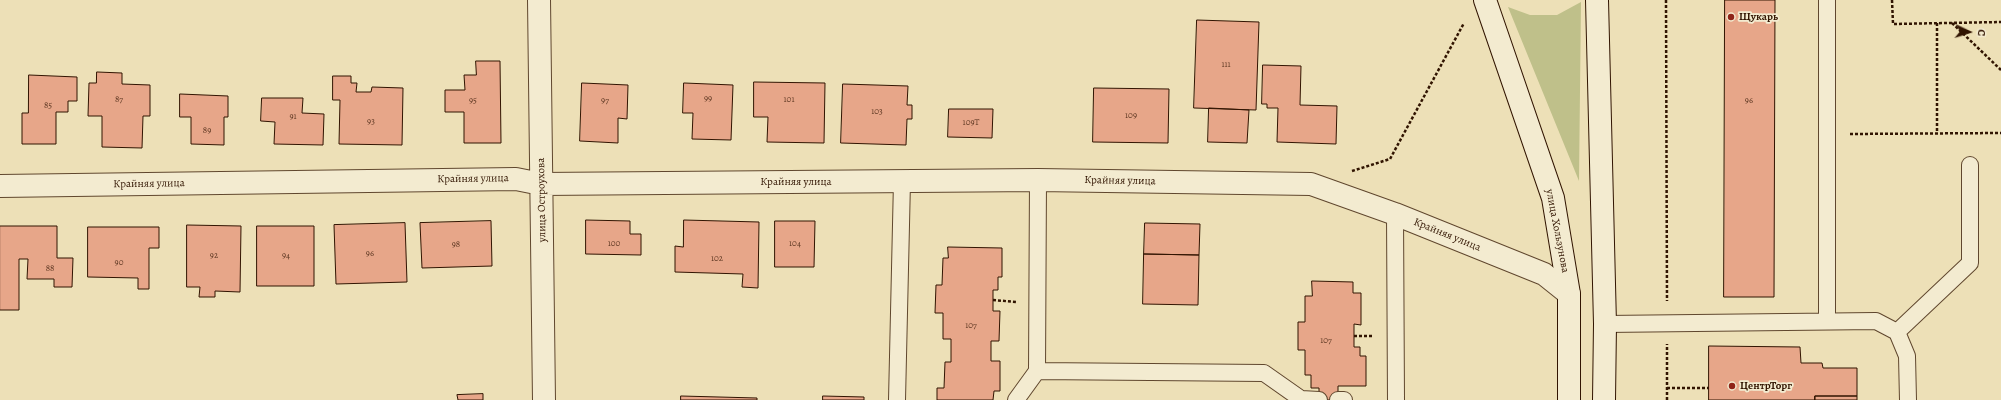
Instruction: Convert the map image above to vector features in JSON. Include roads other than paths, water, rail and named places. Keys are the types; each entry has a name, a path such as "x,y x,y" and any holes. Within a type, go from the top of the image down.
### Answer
{"street":[{"name":"улица Остроухова","path":"539,0 544,400"},
{"name":"улица Хользунова","path":"1485,0 1553,198 1569,294 1568,400"},
{"path":"1597,0 1604,324 1604,400"},
{"name":"Крайняя улица","path":"0,186 516,179 541,184 1038,180 1312,184 1395,214 1544,274 1569,294"}],"lane":[{"path":"1827,0 1827,321"},
{"path":"1897,332 1970,263 1970,165"},
{"path":"1016,400 1037,371 1038,180"},
{"path":"897,400 902,181"},
{"path":"1395,214 1396,400"},
{"path":"1604,324 1876,321 1897,332 1907,356 1908,400"},
{"path":"1037,371 1264,373 1301,399 1319,400"},
{"path":"1338,400 1344,400"}],"place":[{"name":"Щукарь","path":"1731,17"},
{"name":"ЦентрТорг","path":"1732,386"}]}
